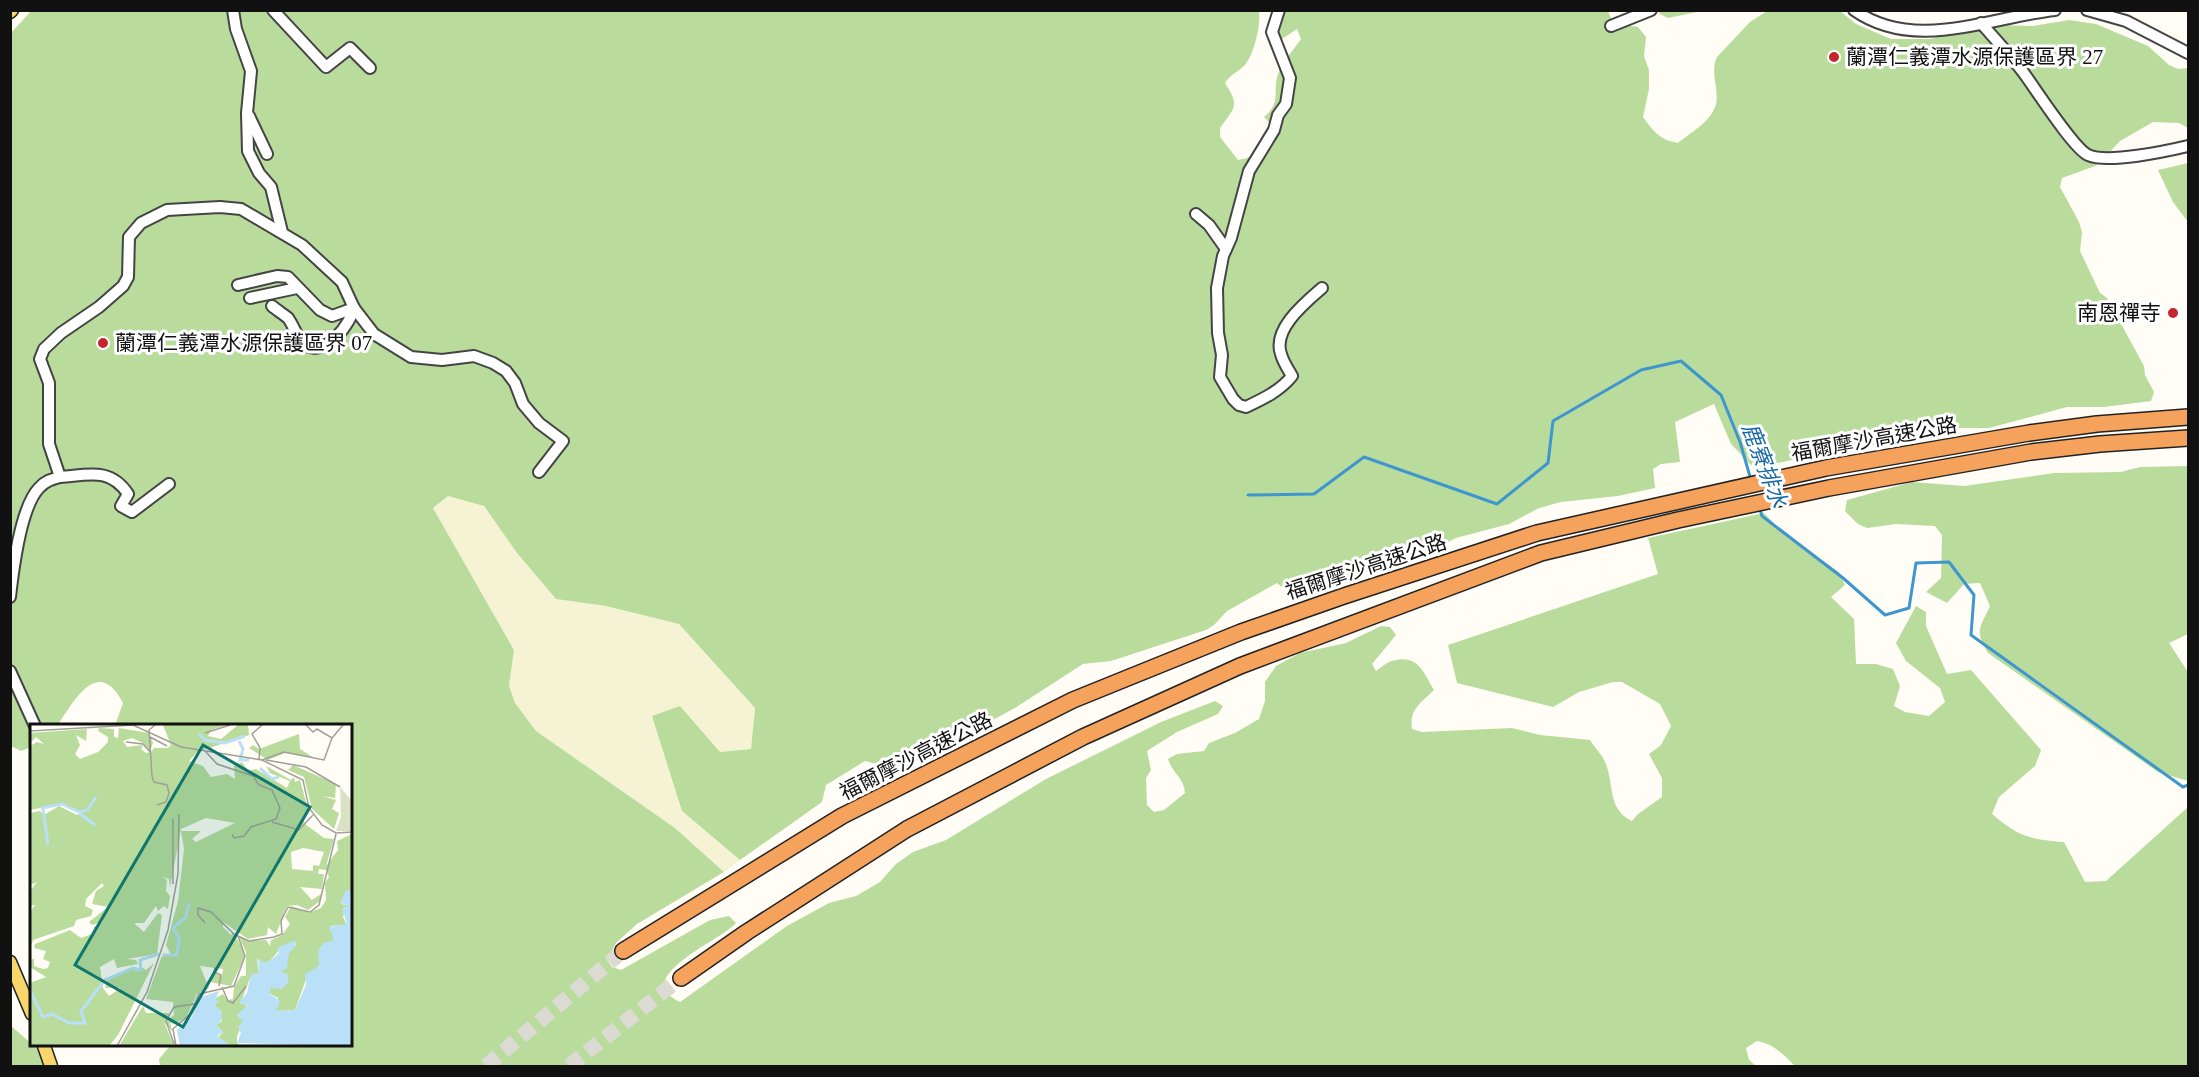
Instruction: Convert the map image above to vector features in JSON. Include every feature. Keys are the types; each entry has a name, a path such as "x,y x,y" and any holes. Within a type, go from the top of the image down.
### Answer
{"highway":[{"name":"福爾摩沙高速公路","path":"623,951 842,816 1073,700 1241,632 1344,596 1537,533 1826,468 2029,433 2097,424 2188,417"},
{"name":"福爾摩沙高速公路","path":"681,978 747,932 907,829 1083,737 1240,666 1541,553 1678,520 1829,488 2031,452 2100,444 2188,438"}],"main road":[{"path":"10,962 30,1009"},
{"path":"44,1047 51,1066"}],"street":[{"path":"233,10 236,29 251,70 247,113 248,151 271,187 282,232"},
{"path":"273,10 326,67 350,48 370,68"},
{"path":"1279,10 1272,32 1290,78 1286,104 1278,115 1274,130 1249,171 1217,288 1218,333 1222,355 1220,377 1239,405 1246,407 1265,398 1292,376 1280,353 1280,343 1285,328 1298,309 1322,288"},
{"path":"1611,26 1651,10"},
{"path":"1854,10 1884,26 1901,30 1944,31 2055,10"},
{"path":"2086,10 2126,21 2188,53"},
{"path":"1981,23 2022,70 2075,144 2087,155 2102,158 2154,153 2188,146"},
{"path":"247,113 267,154"},
{"path":"60,477 49,444 49,383 40,359 44,349 61,333 99,307 123,286 128,277 129,237 141,223 167,210 220,207 241,209 302,245 342,282 354,308 374,334 411,357 442,360 474,356 506,371 515,383 524,404 539,423 563,441 539,472"},
{"path":"1196,214 1209,225 1226,249"},
{"path":"238,285 277,276 288,277 320,310 332,316 354,308"},
{"path":"250,298 297,288"},
{"path":"272,306 288,318 305,345 315,348 332,342 351,321 354,308"},
{"path":"10,597 13,562 26,513 37,489 47,480 102,474 120,483 128,494 121,506 132,512 169,484"},
{"path":"10,671 34,724"}],"shaded area":[{"path":"448,496 484,506 517,553 556,599 606,606 679,624 755,708 751,749 719,752 680,706 682,811 740,860 724,872 675,828 536,731 514,703 509,686 514,650 433,508"}],"green space":[{"path":"32,10 1259,11 1258,32 1250,56 1243,67 1225,83 1233,97 1234,106 1220,128 1220,137 1238,160 1264,152 1276,138 1277,131 1264,117 1275,101 1277,78 1281,68 1301,39 1297,29 1282,39 1273,41 1273,32 1286,11 1608,11 1613,23 1638,27 1646,37 1644,56 1649,70 1649,89 1643,117 1650,127 1666,140 1678,143 1704,122 1715,107 1717,96 1714,70 1717,57 1750,22 1767,11 1840,11 1856,24 1891,39 1929,39 1996,25 2033,26 2069,20 2096,24 2148,46 2169,65 2178,69 2188,68 2188,128 2179,123 2153,122 2120,141 2098,165 2062,178 2060,187 2079,222 2082,232 2080,251 2100,293 2107,298 2144,366 2145,375 2154,392 2151,401 2104,407 2067,407 1989,428 1950,428 1934,436 1839,450 1754,468 1731,444 1714,404 1675,422 1680,462 1661,464 1653,469 1655,488 1618,496 1561,502 1539,508 1509,524 1456,538 1422,555 1403,558 1330,586 1292,595 1277,583 1227,611 1206,630 1111,661 1083,664 1015,708 909,765 891,768 865,761 826,785 822,802 740,860 682,811 652,716 680,706 720,752 751,749 755,708 679,624 606,606 556,599 517,553 484,506 448,496 433,508 514,650 509,686 515,703 536,731 675,828 724,872 637,924 616,943 607,960 612,967 621,970 710,920 729,916 736,923 671,971 665,982 667,992 680,1002 787,926 829,903 856,896 880,882 896,864 913,852 946,840 1046,779 1161,722 1215,701 1223,706 1218,714 1177,732 1147,751 1151,770 1146,778 1147,805 1154,812 1164,810 1185,793 1183,783 1168,759 1177,754 1204,751 1209,743 1235,733 1259,719 1265,701 1265,682 1276,666 1300,653 1346,643 1381,626 1390,627 1396,635 1372,664 1376,671 1390,662 1408,660 1419,666 1434,690 1414,711 1412,729 1422,732 1512,728 1540,735 1590,740 1606,764 1615,804 1624,816 1632,821 1662,797 1662,778 1649,754 1661,745 1671,726 1660,704 1622,682 1613,682 1579,692 1553,707 1457,683 1448,645 1658,574 1648,538 1764,513 1784,534 1839,572 1845,585 1831,597 1854,619 1856,664 1876,664 1893,669 1900,686 1894,706 1905,712 1929,716 1945,702 1940,688 1906,661 1896,643 1916,606 1926,612 1926,626 1947,674 1971,670 2041,750 2035,766 1999,797 1992,814 2025,836 2064,842 2085,882 2106,881 2188,807 2188,1066 1795,1066 1773,1047 1757,1041 1746,1048 1749,1060 1756,1066 160,1066 159,1059 169,1047 352,1047 352,724 116,724 123,703 114,689 105,683 96,683 87,687 79,695 58,724 30,724 30,747 21,751 11,746 10,34"},
{"path":"1658,11 1702,11 1668,18"},
{"path":"2188,163 2188,222 2173,202 2158,170"},
{"path":"2188,466 2188,634 2169,643 2188,672 2188,781 2158,772 1988,653 1981,639 1980,629 1990,606 1980,583 1964,584 1947,603 1926,592 1941,578 1942,535 1935,526 1896,524 1867,528 1858,524 1845,511 1847,500 1912,482 1964,486 2054,473 2121,472 2140,467"},
{"path":"10,1025 30,1042 30,1047 35,1047 57,1066 11,1066"}],"waterway":[{"name":"鹿寮排水","path":"1248,495 1314,494 1364,457 1497,504 1548,463 1553,421 1641,370 1681,361 1721,395 1740,442 1751,480"},
{"name":"鹿寮排水","path":"1759,506 1762,516 1843,578 1885,615 1909,608 1916,563 1949,562 1974,595 1971,635 2183,787 2188,785"}],"tunnel":[{"path":"486,1066 623,951"},
{"path":"569,1066 681,978"}],"place":[{"name":"蘭潭仁義潭水源保護區界 27","path":"1834,57"},
{"name":"南恩禪寺","path":"2173,313"},
{"name":"蘭潭仁義潭水源保護區界 07","path":"103,343"}]}
